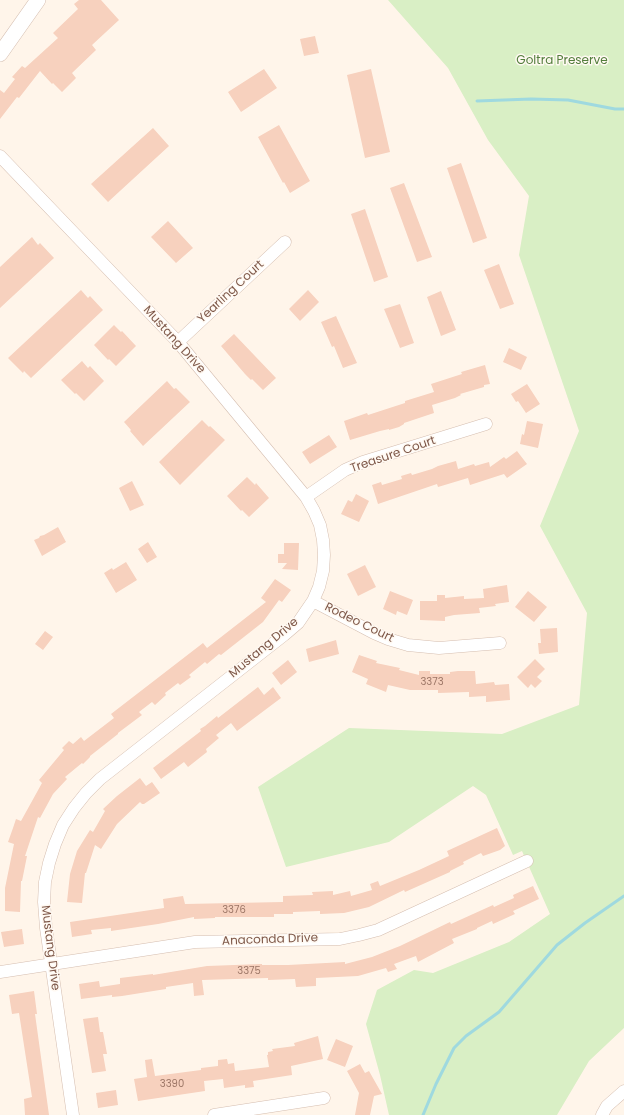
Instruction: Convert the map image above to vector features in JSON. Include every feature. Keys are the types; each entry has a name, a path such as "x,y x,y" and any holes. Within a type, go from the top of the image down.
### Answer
{"street":[{"path":"0,54 38,0"},
{"name":"Mustang Drive","path":"0,156 178,342 306,497 314,510 320,525 324,548 323,571 319,586 313,601 298,623 100,779 74,808 63,826 55,844 45,882 44,902 51,964 73,1115"},
{"name":"Yearling Court","path":"178,342 285,242"},
{"name":"Treasure Court","path":"306,497 345,470 363,462 486,424"},
{"name":"Rodeo Court","path":"313,601 381,636 408,645 439,648 500,643"},
{"name":"Anaconda Drive","path":"0,972 195,942 340,938 359,935 378,930 527,861"},
{"path":"602,1115 607,1106 624,1091"},
{"path":"214,1115 324,1098"}],"green space":[{"name":"Goltra Preserve","path":"388,0 624,0 624,1028 589,1061 557,1115 389,1115 366,1024 377,990 414,970 433,973 509,942 550,914 522,851 513,855 486,795 473,786 389,842 286,867 258,787 349,728 502,734 579,705 587,613 540,526 579,431 519,255 529,196 488,140 448,68"}],"building":[{"path":"79,0 101,0 119,20 92,45 96,50 72,73 76,78 62,92 40,71 0,119 0,90 4,93 15,79 12,77 22,66 25,68 58,38 53,33 78,9 74,4"},
{"path":"315,36 319,53 304,56 300,39"},
{"path":"264,69 277,88 241,112 228,92"},
{"path":"371,69 390,152 365,158 347,75"},
{"path":"279,125 310,181 290,193 258,137"},
{"path":"153,128 169,146 108,202 91,184"},
{"path":"461,163 487,238 473,243 447,168"},
{"path":"404,183 432,257 417,262 390,188"},
{"path":"365,209 388,277 374,282 351,214"},
{"path":"168,221 193,248 176,263 151,237"},
{"path":"32,237 38,245 40,243 54,258 0,308 0,267"},
{"path":"499,264 514,304 500,309 484,270"},
{"path":"81,290 88,298 90,296 103,310 31,378 24,371 23,373 8,358"},
{"path":"308,290 319,302 300,321 289,309"},
{"path":"441,291 456,330 441,336 427,297"},
{"path":"400,304 414,343 400,348 384,309"},
{"path":"336,316 357,363 343,368 334,346 332,347 321,322"},
{"path":"114,325 136,346 116,366 94,345"},
{"path":"234,334 276,378 263,390 245,374 221,346"},
{"path":"509,348 527,357 521,370 503,362"},
{"path":"82,361 88,368 90,366 104,381 84,401 61,380"},
{"path":"485,365 490,384 460,394 461,395 455,398 432,405 434,413 404,423 399,427 350,440 344,421 367,413 368,415 434,392 431,384 462,374 461,372"},
{"path":"167,381 190,402 143,446 124,422"},
{"path":"527,384 540,404 526,413 511,394"},
{"path":"202,420 225,440 180,485 159,462"},
{"path":"527,421 543,424 538,448 520,444 522,434 524,435"},
{"path":"329,435 337,447 310,464 302,452"},
{"path":"517,451 527,464 507,478 504,474 470,485 468,478 438,487 437,484 378,504 372,485 381,482 382,485 402,479 401,476 411,473 412,475 456,461 458,469 474,464 475,466 489,462 490,467 504,457 506,459"},
{"path":"247,477 255,485 256,483 269,498 249,517 227,496"},
{"path":"132,481 144,505 130,511 119,488"},
{"path":"356,494 369,501 359,522 341,514 348,500 352,502"},
{"path":"58,527 66,542 42,556 34,540"},
{"path":"148,542 157,557 147,563 138,549"},
{"path":"284,543 299,543 298,570 282,569 287,563 278,563 278,554 284,554"},
{"path":"126,562 137,580 116,593 104,573 112,568 113,570"},
{"path":"365,565 376,587 358,596 347,574"},
{"path":"275,579 291,590 282,602 279,600 263,622 221,655 219,654 207,664 205,662 189,675 191,677 180,685 178,683 165,693 166,695 155,705 152,702 139,712 142,715 65,777 67,779 53,794 40,818 38,817 25,856 27,856 21,881 20,912 5,911 5,888 14,844 8,842 16,819 21,821 42,783 39,780 64,750 62,748 69,741 73,744 81,737 84,741 114,718 111,714 203,643 207,648 266,602 261,598"},
{"path":"507,585 509,602 495,604 496,606 479,608 480,613 445,617 445,621 420,620 420,601 437,601 437,595 445,595 445,598 464,596 464,599 484,598 483,589"},
{"path":"390,591 413,600 407,615 397,611 396,615 383,609"},
{"path":"528,591 547,607 534,622 515,607"},
{"path":"557,628 558,652 539,654 538,643 541,643 540,629"},
{"path":"45,631 53,637 43,650 35,644"},
{"path":"336,640 339,654 309,662 306,649"},
{"path":"359,655 377,661 376,663 400,668 399,670 419,675 419,671 430,671 430,674 450,674 450,672 458,671 475,671 476,684 494,682 495,685 509,684 510,700 486,702 486,696 469,697 469,692 438,693 438,690 410,690 388,685 386,692 366,684 368,679 352,672"},
{"path":"535,659 545,669 537,677 542,681 535,688 531,684 528,688 517,677"},
{"path":"288,660 297,672 281,685 272,673"},
{"path":"258,687 264,695 273,687 281,698 237,731 231,723 216,735 219,738 206,749 207,752 188,767 184,762 161,779 153,768 201,731 200,729 217,716 218,718"},
{"path":"140,778 146,786 152,782 160,793 144,804 140,802 117,824 101,849 95,845 85,873 82,903 67,902 70,874 77,851 90,830 93,832 105,811 103,809"},
{"path":"497,828 505,846 500,850 483,856 481,853 463,862 464,864 450,872 405,892 404,890 369,907 344,913 320,914 320,911 293,912 293,914 274,914 274,917 215,917 194,919 194,917 111,931 111,928 91,930 92,934 72,937 70,922 164,908 163,899 183,896 185,904 283,902 283,896 313,895 312,892 333,891 333,895 350,891 351,896 372,890 370,884 378,881 380,886 419,870 449,856 447,851"},
{"path":"533,886 539,899 513,911 515,914 493,924 492,921 452,939 454,943 418,962 416,956 394,964 397,969 388,972 386,968 358,976 316,978 316,986 296,987 295,979 268,980 268,978 202,980 204,995 194,996 193,983 122,996 112,997 112,995 81,999 79,984 99,981 100,987 120,984 120,978 153,975 207,966 262,964 288,965 345,962 345,964 372,957 400,946 450,922 451,924 493,905 494,907 514,898 513,895"},
{"path":"22,929 24,944 4,947 1,932"},
{"path":"34,991 37,1014 35,1014 49,1115 25,1115 24,1099 32,1097 19,1013 12,1014 9,995"},
{"path":"98,1017 100,1032 103,1032 107,1054 103,1054 106,1071 92,1073 83,1019"},
{"path":"318,1036 323,1059 291,1066 292,1075 253,1081 254,1087 245,1088 245,1085 224,1088 223,1079 204,1081 205,1091 138,1101 134,1079 147,1077 145,1060 152,1059 155,1076 201,1070 201,1068 218,1066 218,1060 227,1059 228,1064 234,1063 235,1071 269,1067 267,1055 268,1052 273,1051 272,1049 295,1046 294,1043"},
{"path":"336,1039 353,1046 345,1067 327,1060"},
{"path":"360,1064 365,1073 369,1071 382,1094 374,1096 370,1115 355,1115 359,1093 347,1071"},
{"path":"116,1090 118,1105 98,1108 96,1093"}],"waterway":[{"path":"477,101 531,99 568,100 615,109 624,109"},
{"path":"423,1115 436,1084 454,1048 466,1036 499,1012 557,945 585,923 624,896"}]}
